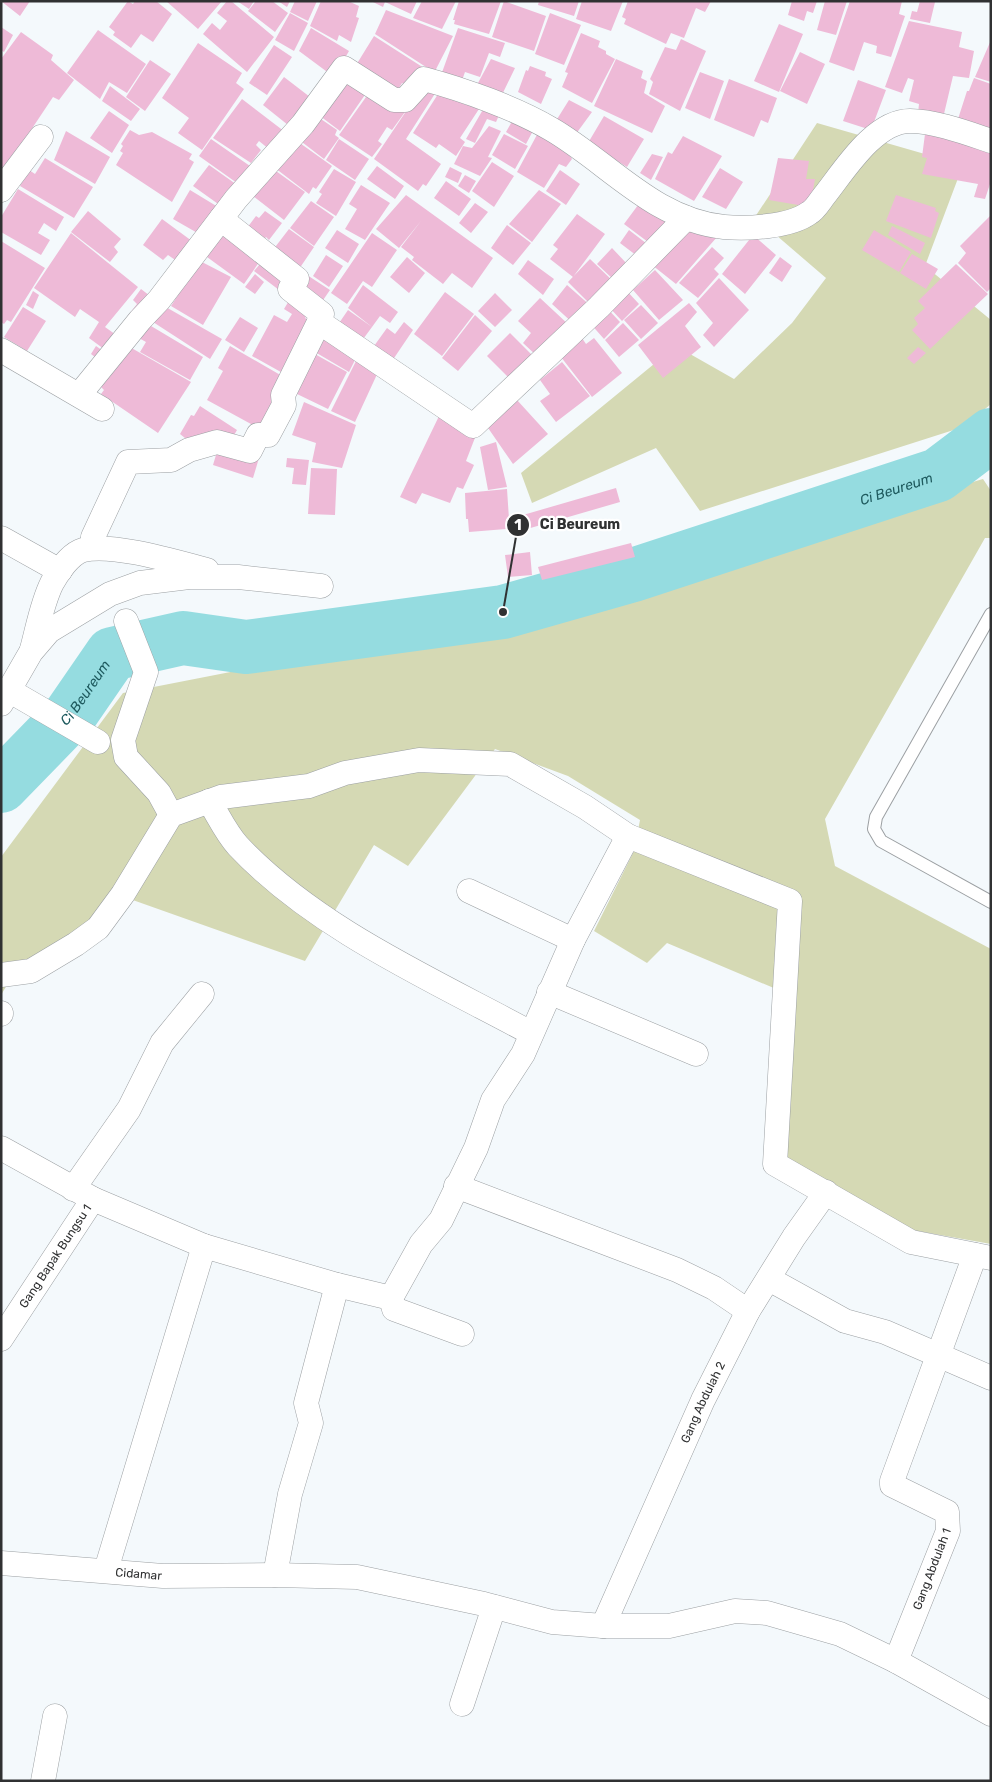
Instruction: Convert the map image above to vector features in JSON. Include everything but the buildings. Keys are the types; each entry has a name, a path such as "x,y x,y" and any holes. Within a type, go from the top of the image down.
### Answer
{"street":[{"path":"79,396 140,320 159,300 221,219 303,124 344,68 394,100 405,100 424,79 503,107 552,129 655,203 686,218 724,227 758,227 786,222 810,213 869,139 887,128 909,121 961,131 991,141"},
{"path":"2,187 42,137"},
{"path":"319,322 473,426 599,308 686,218"},
{"path":"93,537 128,462 171,460 189,450 217,442 250,451 258,435 268,435 284,405 283,394 319,322 322,314 290,289 297,279 221,219"},
{"path":"1,350 102,409"},
{"path":"1,538 60,571"},
{"path":"98,742 11,697 31,652 44,603 52,582 68,560 82,551 102,549 154,557 238,577"},
{"path":"31,652 49,631 110,594 140,583 189,577 238,577 321,586"},
{"path":"126,621 146,672 123,740 126,757 159,793 171,815"},
{"path":"1,976 31,971 76,944 98,928 123,894 171,815 221,797 309,786 345,773 419,760 510,764 585,807 628,836 790,901 775,1164 911,1242 983,1256 939,1355"},
{"path":"209,801 236,844 270,877 338,927 531,1033"},
{"path":"462,1334 394,1309 390,1298 421,1244 440,1220 476,1148 493,1100 524,1054 531,1033 572,940 628,836"},
{"path":"469,891 572,940"},
{"path":"549,992 696,1054"},
{"name":"Gang Bapak Bungsu 1","path":"1,1339 83,1194 162,1043 202,994"},
{"path":"1,1148 83,1194 204,1246 337,1285 390,1298"},
{"path":"456,1186 671,1267 714,1288 748,1311"},
{"name":"Gang Abdulah 2","path":"603,1626 703,1400 748,1311 794,1237 826,1192"},
{"path":"106,1570 204,1246"},
{"path":"769,1279 845,1320 885,1332 991,1378"},
{"path":"275,1575 290,1494 311,1423 306,1403 337,1285"},
{"name":"Gang Abdulah 1","path":"896,1661 948,1531 947,1512 892,1485 939,1355"},
{"name":"Cidamar","path":"1,1563 195,1577 275,1575 357,1577 494,1607 552,1622 603,1626 669,1626 735,1611 767,1613 840,1634 896,1661 991,1714"},
{"path":"462,1704 494,1607"},
{"path":"44,1781 55,1716"}],"lane":[{"path":"991,614 876,817 874,829 881,841 991,902"}],"green space":[{"path":"817,123 963,165 925,266 991,320 991,404 963,427 700,511 656,448 532,503 521,473 676,346 734,379 792,323 826,278 755,217"},
{"path":"983,479 991,491 991,538 985,538 825,819 835,866 991,949 991,1244 912,1230 779,1159 795,997 667,943 647,963 594,931 634,851 640,820 568,776 495,749 408,866 374,845 305,961 113,893 91,925 19,965 1,995 1,857 123,693 328,653 562,603"}],"waterway":[{"name":"Ci Beureum","path":"1,786 70,715 112,654 183,638 246,647 503,612 633,575 938,475 991,435"}],"place":[{"name":"Ci Beureum","path":"503,612"}]}
